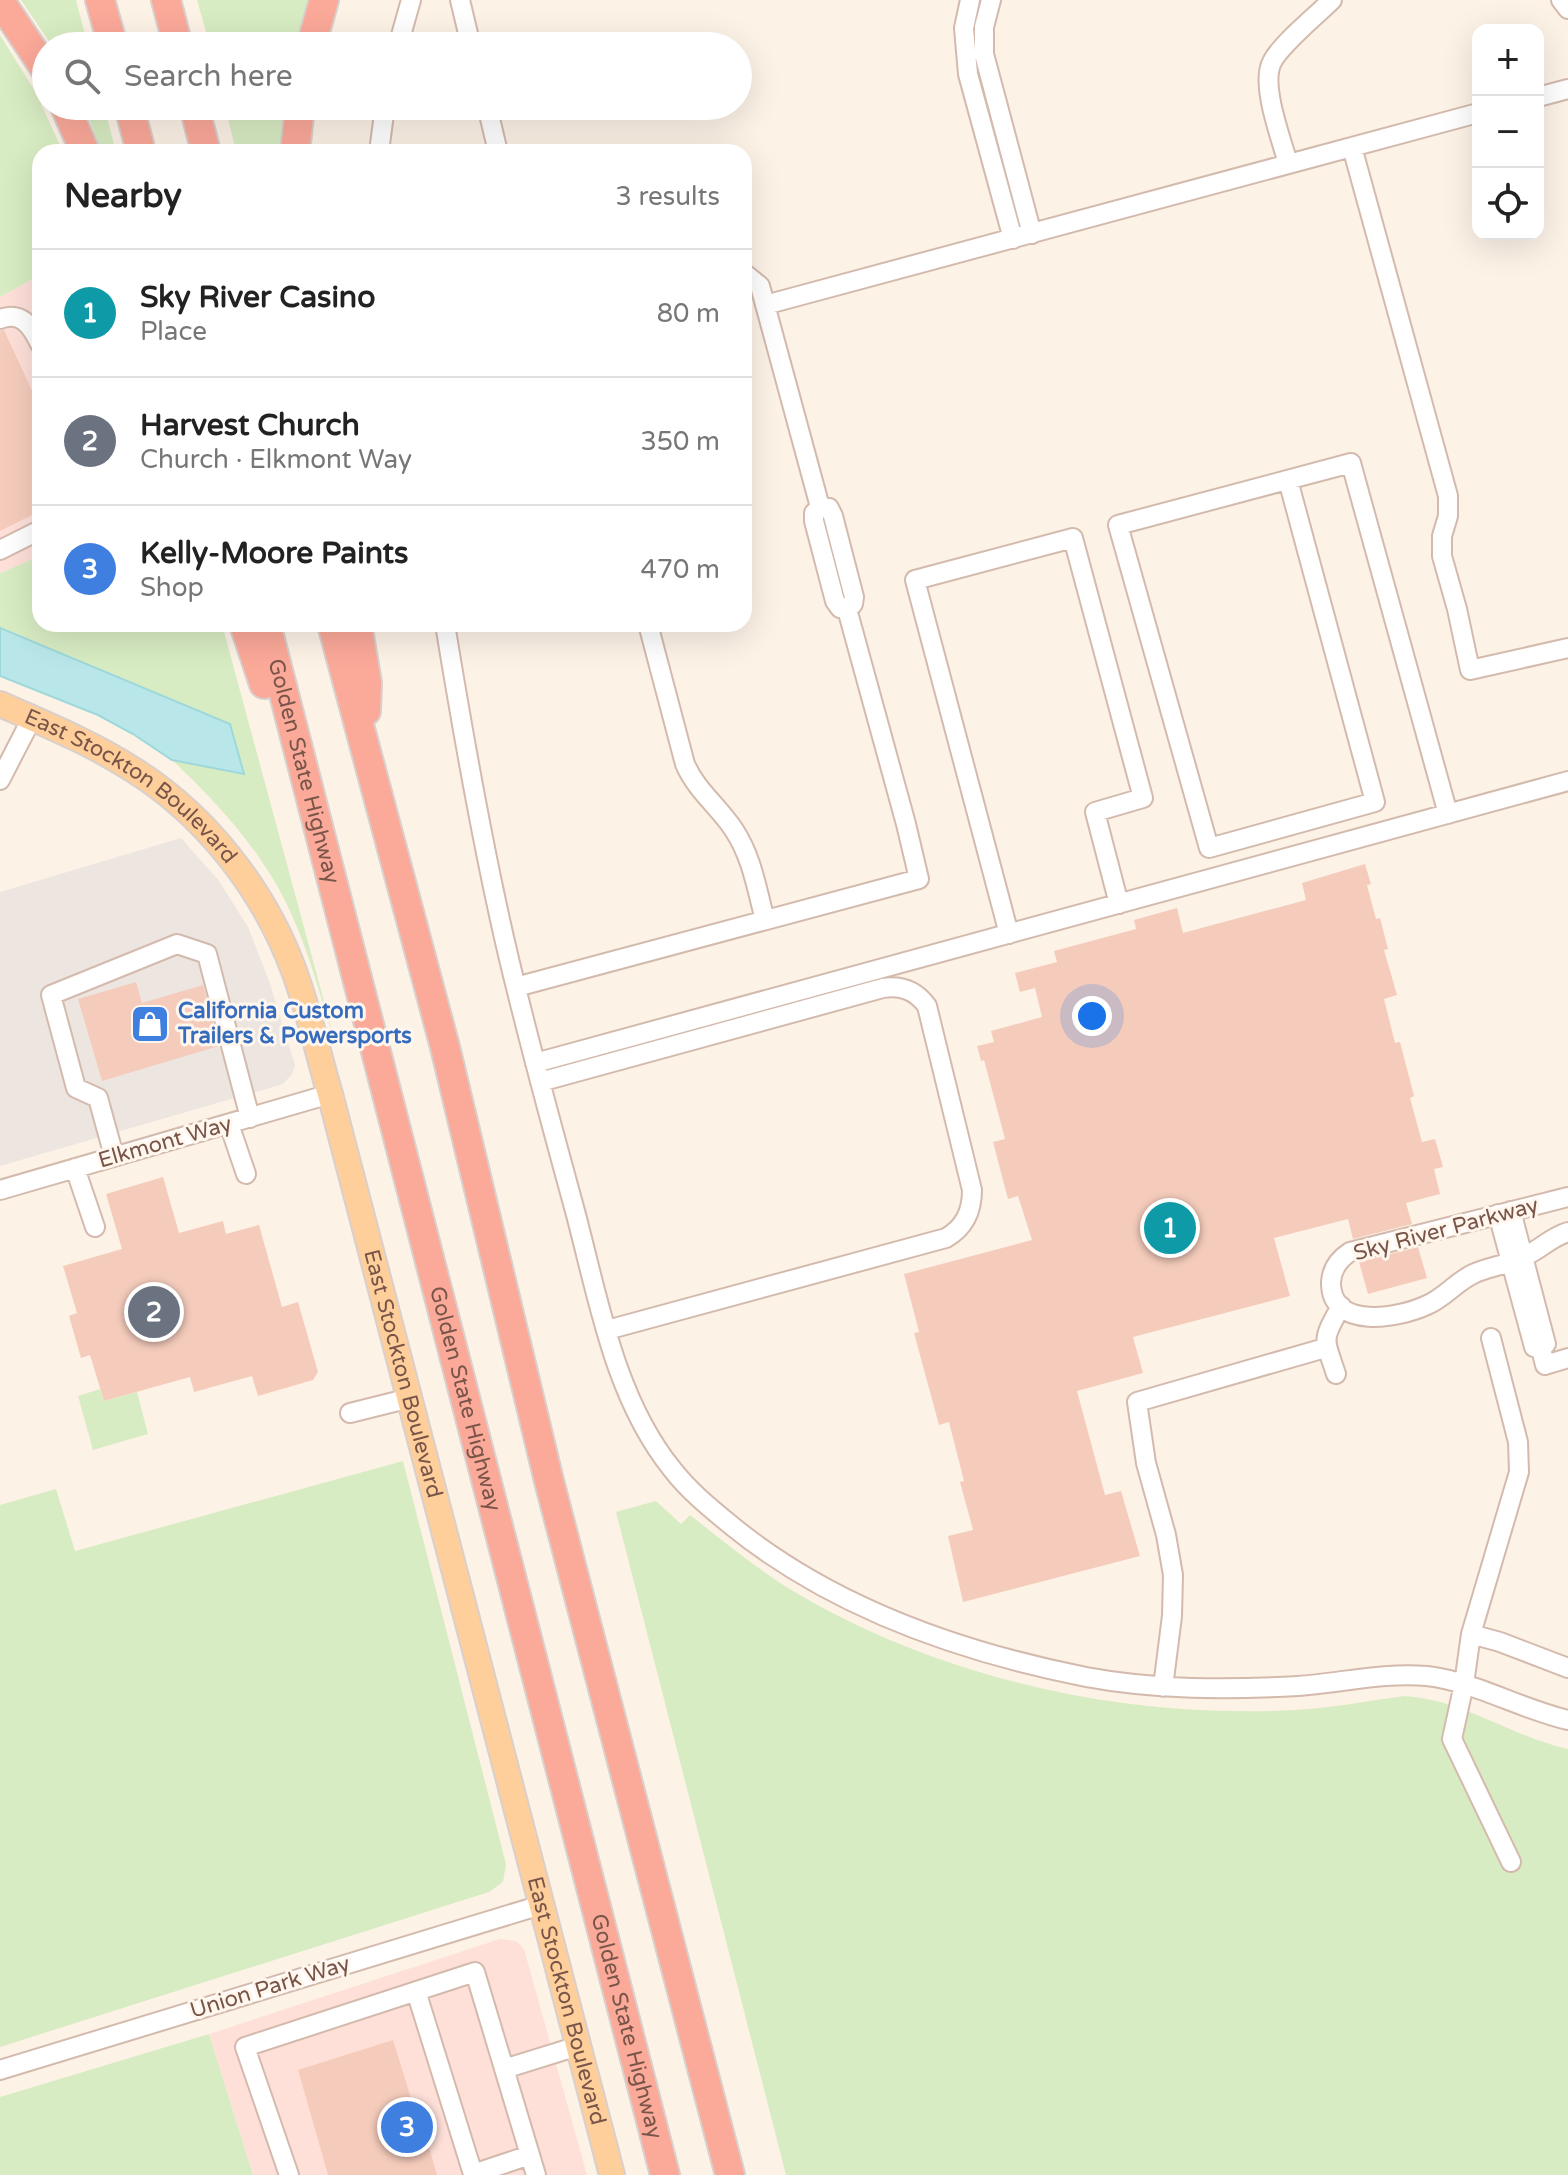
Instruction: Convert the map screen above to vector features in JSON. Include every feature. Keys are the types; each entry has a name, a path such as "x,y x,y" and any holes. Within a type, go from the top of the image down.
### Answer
{"highway":[{"path":"100,0 109,32"},
{"path":"166,0 174,32"},
{"path":"315,32 324,0"},
{"path":"0,1 32,49"},
{"path":"71,120 82,144"},
{"path":"133,120 139,144"},
{"path":"198,120 204,144"},
{"path":"296,144 298,120"},
{"path":"247,632 337,894"},
{"name":"Golden State Highway","path":"268,632 665,2175"},
{"path":"334,632 445,1047 549,1481 730,2175"},
{"path":"358,632 367,683 366,751"}],"main road":[{"name":"East Stockton Boulevard","path":"0,704 95,747 134,770 173,799 236,865 259,897 295,972 330,1094 612,2175"}],"street":[{"path":"402,32 411,0"},
{"path":"460,0 468,32"},
{"path":"970,0 964,28 968,74 1023,236"},
{"path":"991,0 984,27 984,54 1023,236"},
{"path":"1288,164 1268,86 1269,70 1276,55 1332,0"},
{"path":"1561,0 1568,9"},
{"path":"1542,96 1568,89"},
{"path":"765,305 1472,115"},
{"path":"380,144 383,120"},
{"path":"490,120 496,144"},
{"path":"1352,147 1448,496 1442,556 1470,670 1559,650"},
{"path":"516,987 919,879 847,609 837,605 821,548 813,517 820,507 760,286 752,280"},
{"path":"0,319 11,315 24,319 32,329"},
{"path":"1288,480 1375,802 1209,848 1118,525 1351,463 1448,814"},
{"path":"0,550 32,534"},
{"path":"1009,934 915,580 1073,538 1143,798 1095,812 1119,904"},
{"path":"446,632 480,827 516,987 607,1330 646,1429 669,1466 698,1497 777,1559 853,1601 945,1640 1038,1667 1122,1683 1213,1689 1405,1675 1436,1678 1464,1684 1546,1715 1568,1720"},
{"path":"650,632 685,764 695,784 728,822 743,846 765,920"},
{"path":"0,780 32,718"},
{"path":"535,1063 1568,781"},
{"path":"114,1156 98,1098 76,1088 51,995 177,944 207,954 250,1118"},
{"path":"540,1082 892,986 910,991 927,1006 972,1190 970,1210 961,1227 946,1238 607,1330"},
{"name":"Elkmont Way","path":"0,1190 330,1094"},
{"path":"229,1124 246,1174"},
{"path":"75,1168 95,1227"},
{"name":"Sky River Parkway","path":"1568,1197 1350,1252 1337,1263 1331,1280 1335,1298 1348,1312 1366,1317 1412,1311 1437,1300 1476,1273 1517,1260 1568,1232"},
{"path":"1504,1212 1534,1347 1541,1349 1545,1365 1568,1358"},
{"path":"1336,1374 1325,1348 1325,1339 1341,1306"},
{"path":"1491,1338 1518,1442 1519,1472 1471,1634 1452,1739 1511,1862"},
{"path":"1163,1687 1172,1616 1173,1575 1166,1535 1146,1463 1137,1402 1325,1348"},
{"path":"350,1413 410,1398"},
{"path":"1471,1634 1568,1668"},
{"name":"Union Park Way","path":"0,2070 541,1905"},
{"path":"289,2175 245,2047 475,1972 536,2175"},
{"path":"416,1991 473,2174 530,2155"},
{"path":"504,2069 578,2046"}],"shaded area":[{"path":"32,279 32,559 0,573 0,297"},
{"path":"181,838 219,881 248,927 269,981 295,1065 292,1074 283,1084 0,1166 0,892"},
{"path":"500,1939 516,1941 524,1949 587,2175 253,2175 209,2034"}],"green space":[{"path":"21,0 76,0 84,32 43,32"},
{"path":"197,0 310,0 302,32 206,32"},
{"path":"0,35 32,87 32,120 48,120 59,144 32,144 32,279 0,297"},
{"path":"89,120 108,120 114,144 99,144"},
{"path":"228,120 284,120 282,144 234,144"},
{"path":"32,559 32,632 224,632 335,1042 300,935 271,875 225,814 172,760 243,774 230,724 0,628 0,573"},
{"path":"100,1389 104,1401 137,1392 148,1434 93,1450 78,1396"},
{"path":"403,1461 506,1864 503,1882 489,1892 0,2047 0,1505 56,1489 75,1551"},
{"path":"656,1501 681,1524 690,1515 793,1591 850,1622 972,1670 1100,1700 1165,1708 1295,1710 1404,1696 1447,1704 1568,1749 1568,2175 786,2175 616,1512"},
{"path":"209,2034 253,2175 0,2175 0,2097"}],"water":[{"path":"0,628 230,724 244,774 172,760 98,715 0,676"}],"building":[{"path":"4,330 32,391 32,515 0,531 0,331"},
{"path":"1365,864 1371,884 1367,885 1376,919 1380,918 1388,949 1384,950 1397,995 1384,999 1395,1043 1400,1042 1422,1142 1435,1139 1443,1167 1434,1169 1440,1194 1406,1203 1412,1224 1353,1239 1348,1219 1274,1238 1290,1296 1133,1337 1143,1373 1077,1391 1105,1495 1121,1491 1140,1556 963,1602 948,1536 973,1530 949,1422 939,1425 914,1333 919,1332 904,1274 1032,1240 1018,1196 1008,1199 993,1142 1005,1139 984,1060 981,1061 977,1046 994,1042 991,1031 1042,1017 1035,988 1020,992 1015,973 1057,962 1054,951 1136,929 1134,920 1177,908 1183,933 1306,900 1302,883"},
{"name":"California Custom Trailers & Powersports","path":"136,982 142,1003 203,985 219,1046 102,1081 78,999"},
{"path":"163,1177 179,1233 223,1221 226,1234 259,1225 282,1307 298,1302 318,1372 313,1380 258,1396 252,1376 194,1392 190,1377 104,1401 90,1355 81,1358 69,1316 77,1313 63,1266 122,1249 106,1194"},
{"path":"1418,1247 1427,1278 1368,1294 1359,1262"},
{"path":"393,2040 416,2114 424,2112 432,2139 427,2140 437,2175 328,2175 298,2070"}],"place":[{"name":"California Custom Trailers & Powersports","path":"150,1024"},
{"name":"Sky River Casino","path":"1170,1228"},
{"name":"Harvest Church","path":"154,1312"},
{"name":"Kelly-Moore Paints","path":"407,2127"}]}
